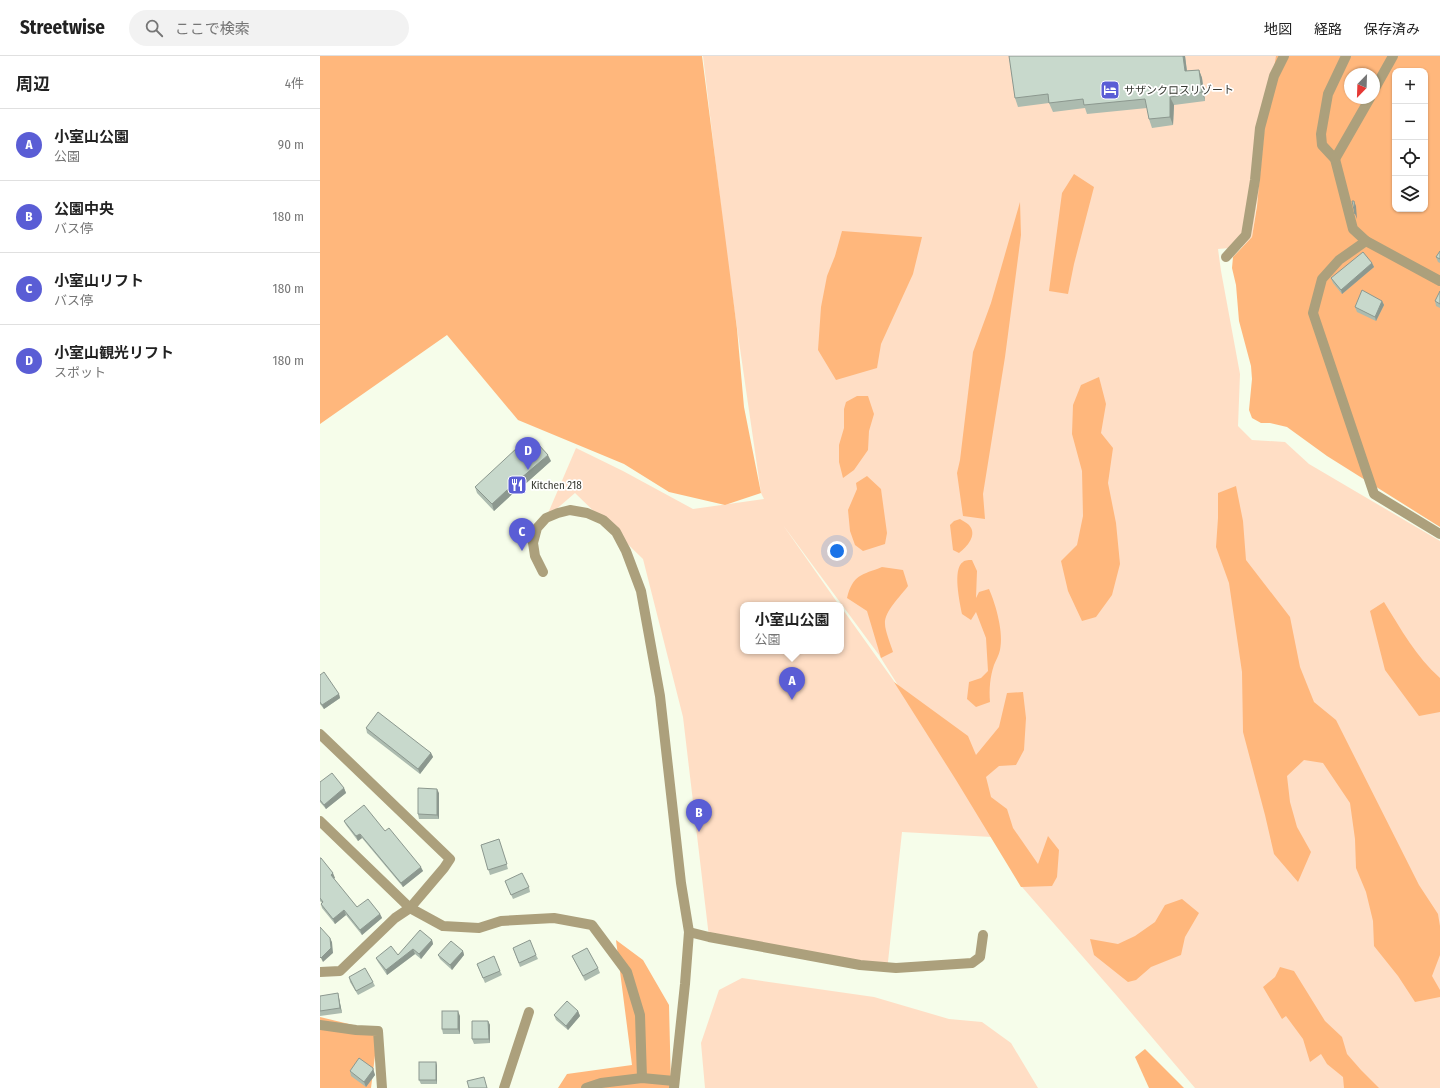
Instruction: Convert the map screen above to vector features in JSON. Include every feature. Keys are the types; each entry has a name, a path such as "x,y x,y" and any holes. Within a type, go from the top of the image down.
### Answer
{"street":[{"path":"1226,257 1246,235 1255,180 1260,128 1274,76 1284,56"},
{"path":"1346,56 1328,94 1321,134 1322,145 1335,159 1352,229 1366,241 1440,281"},
{"path":"1380,80 1394,56"},
{"path":"1335,159 1367,104"},
{"path":"1366,241 1339,260 1322,279 1313,313 1374,494 1440,534"},
{"path":"543,572 535,556 533,543 538,528 546,518 570,510 587,513 603,520 616,532 626,551 641,591 660,696 681,883 689,932 674,1085 642,1078 601,1083 586,1088"},
{"path":"320,734 450,859 410,908 395,918 340,970 320,972"},
{"path":"320,821 410,908 443,926 479,928 501,921 554,918 592,925 627,972 640,1014 642,1078"},
{"path":"689,932 853,963 896,968 972,963 980,957 983,935"},
{"path":"504,1088 530,1012"},
{"path":"320,1025 356,1030 378,1031 382,1088"}],"shaded area":[{"path":"320,56 702,56 737,329 744,407 761,493 725,505 669,492 624,464 518,420 447,335 320,424"},
{"path":"703,56 1287,56 1257,202 1252,237 1242,247 1218,249 1240,374 1238,426 1252,440 1285,442 1309,464 1440,541 1440,1088 1195,1088 1022,887 992,837 902,832 887,971 709,937 683,717 643,559 575,493 546,518 576,448 623,471 693,509 764,499 761,493 727,259"},
{"path":"1276,56 1440,56 1440,527 1327,456 1287,427 1270,423 1261,423 1252,418 1249,410 1252,379 1251,366 1239,321 1236,285 1232,268 1233,257 1252,237 1257,206 1265,123"},
{"path":"1074,174 1094,187 1074,264 1068,294 1049,291 1062,193"},
{"path":"1020,202 1021,235 1005,357 983,494 985,519 963,516 957,473 960,460 973,352 991,303"},
{"path":"842,231 922,237 913,274 881,344 877,368 836,380 818,350 821,307 827,276 835,256"},
{"path":"1099,377 1106,404 1101,433 1113,448 1108,483 1116,523 1120,564 1112,595 1096,617 1082,621 1068,591 1061,561 1077,545 1083,516 1082,471 1072,434 1073,405 1081,385"},
{"path":"857,396 868,396 874,414 869,431 868,450 854,470 843,478 839,462 839,445 844,428 844,409 846,402"},
{"path":"867,476 881,489 887,533 885,544 863,551 855,545 850,531 848,510 857,489 856,483"},
{"path":"1236,486 1243,521 1246,560 1290,617 1300,667 1314,702 1336,720 1419,885 1438,914 1440,926 1440,955 1432,976 1440,990 1440,997 1415,1002 1398,976 1374,946 1373,921 1366,892 1356,868 1355,839 1350,803 1323,763 1304,760 1287,776 1290,802 1297,827 1311,852 1298,882 1274,854 1243,732 1242,672 1229,583 1216,547 1218,493"},
{"path":"960,519 969,525 972,537 965,548 959,553 953,550 950,525 954,521"},
{"path":"972,560 977,571 976,598 979,592 989,589 997,611 1001,636 1000,650 994,665 991,679 990,702 976,707 967,699 969,682 981,678 988,671 986,638 976,612 971,620 962,614 957,579 960,566 964,561"},
{"path":"882,567 903,570 908,586 890,609 885,619 885,627 893,652 881,658 867,611 847,598 852,584 859,576"},
{"path":"1384,602 1416,652 1440,678 1440,712 1419,716 1385,670 1370,611"},
{"path":"894,682 968,736 976,755 999,727 1007,693 1023,692 1026,718 1024,750 1016,765 999,766 986,777 991,797 1007,809 1013,828 1038,864 1048,836 1059,850 1057,877 1052,886 1021,887"},
{"path":"1182,899 1199,913 1185,937 1181,955 1151,967 1136,980 1128,982 1094,955 1090,939 1118,944 1135,936 1155,922 1165,905"},
{"path":"616,940 643,960 669,1005 671,1088 558,1088 567,1074 632,1065"},
{"path":"1280,967 1294,971 1325,1021 1342,1037 1347,1054 1379,1088 1344,1088 1343,1077 1327,1064 1321,1054 1310,1062 1303,1039 1286,1016 1282,1019 1263,987 1275,977"},
{"path":"742,978 874,997 949,1019 982,1022 1011,1043 1038,1088 705,1088 701,1043 719,990"},
{"path":"320,1017 378,1031 371,1088 320,1088"},
{"path":"1145,1049 1184,1088 1149,1088 1135,1057"}],"building":[{"name":"サザンクロスリゾート","path":"1009,56 1183,56 1185,71 1199,70 1202,92 1170,97 1170,117 1149,119 1145,99 1084,105 1083,99 1049,103 1048,94 1015,98"},
{"path":"1352,201 1354,201 1355,214"},
{"path":"1440,251 1440,259 1436,257"},
{"path":"1363,252 1372,263 1341,290 1331,278"},
{"path":"1362,290 1382,301 1375,317 1355,307"},
{"path":"1440,291 1440,304 1435,301"},
{"path":"538,444 548,455 492,504 475,487 518,447 527,454"},
{"path":"324,672 339,694 322,705 320,702 320,675"},
{"path":"378,712 431,753 418,769 366,728"},
{"path":"332,773 344,788 324,805 320,800 320,782"},
{"path":"418,788 437,789 437,815 418,814"},
{"path":"364,805 385,831 389,828 421,867 401,883 360,834 356,836 344,821"},
{"path":"499,839 507,864 488,870 481,845"},
{"path":"320,858 333,873 331,875 357,907 368,899 380,914 360,930 344,910 333,919 321,904 323,902 320,898"},
{"path":"522,873 529,887 511,895 505,881"},
{"path":"320,927 330,938 331,948 321,958 320,957"},
{"path":"420,930 432,940 419,954 413,949 386,970 376,958 391,946 398,955"},
{"path":"530,940 536,955 519,963 513,948"},
{"path":"451,941 463,951 450,965 438,955"},
{"path":"587,948 598,968 583,976 572,956"},
{"path":"494,956 500,971 483,978 477,964"},
{"path":"365,968 373,982 356,991 349,977"},
{"path":"338,993 340,1008 320,1011 320,996"},
{"path":"567,1001 578,1011 566,1026 554,1015"},
{"path":"442,1011 458,1011 458,1029 442,1029"},
{"path":"472,1021 488,1021 489,1039 472,1039"},
{"path":"359,1058 373,1068 364,1082 350,1071"},
{"path":"419,1062 436,1062 436,1080 419,1080"},
{"path":"484,1077 487,1088 469,1088 467,1081"}],"place":[{"name":"サザンクロスリゾート","path":"1110,90"},
{"name":"小室山観光リフト","path":"528,470"},
{"name":"Kitchen 218","path":"517,485"},
{"name":"小室山リフト","path":"522,551"},
{"name":"小室山公園","path":"792,700"},
{"name":"公園中央","path":"699,832"}]}
